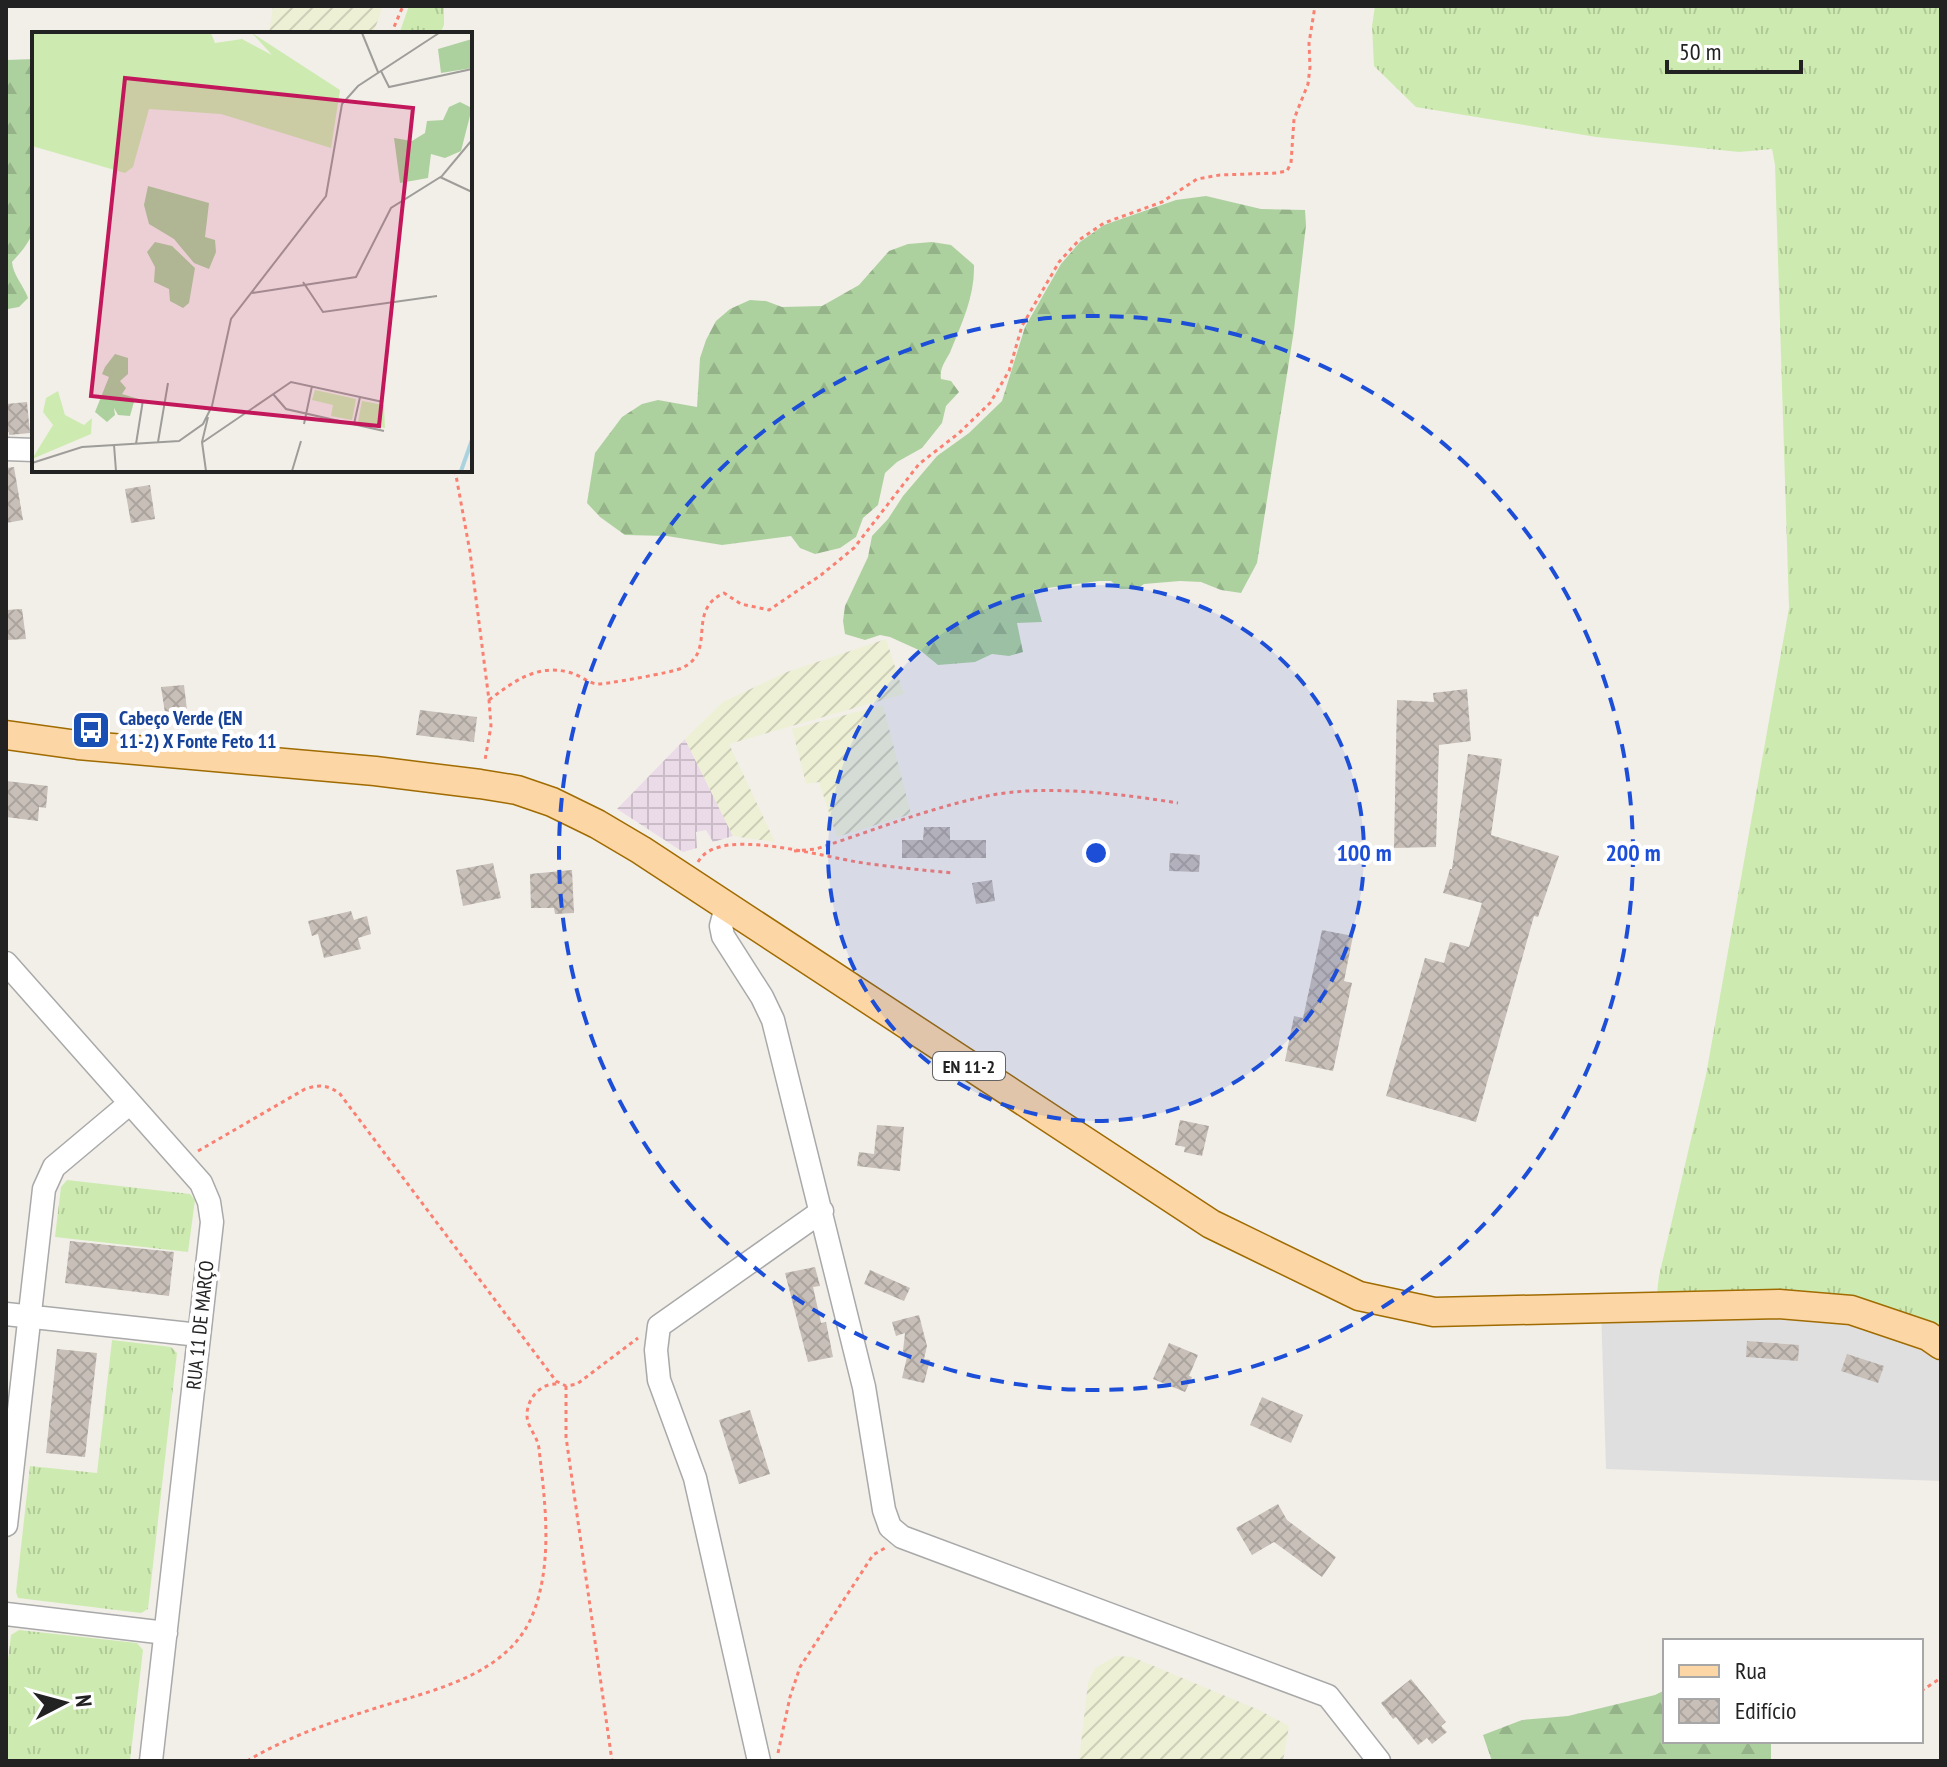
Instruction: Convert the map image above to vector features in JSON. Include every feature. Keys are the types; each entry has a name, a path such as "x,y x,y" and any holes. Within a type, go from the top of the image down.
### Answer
{"main road":[{"name":"EN 11-2","path":"6,735 78,745 420,776 517,790 552,802 597,824 687,881 1211,1224 1359,1296 1434,1312 1764,1304 1808,1306 1851,1310 1928,1336 1941,1345"}],"street":[{"path":"6,449 32,450"},
{"path":"726,907 721,926 723,936 773,1020 864,1387 884,1510 890,1527 902,1537 1328,1696 1379,1761"},
{"name":"RUA 11 DE MARÇO","path":"6,963 201,1183 209,1202 212,1222 151,1761"},
{"path":"6,1525 44,1189 54,1167 129,1104"},
{"path":"768,1760 701,1501 659,1380 656,1350 659,1326 822,1211"},
{"path":"6,1314 199,1335"},
{"path":"6,1614 166,1633"}],"path":[{"path":"392,32 403,6"},
{"path":"489,700 517,679 537,671 569,672 598,685 682,668 698,652 703,611 713,597 724,593 741,604 769,610 838,563 869,531 919,464 959,433 997,396 1009,371 1022,326 1059,262 1079,240 1104,223 1162,202 1197,179 1287,171 1291,163 1294,119 1308,84 1309,43 1315,6"},
{"path":"455,472 470,552 489,700 491,726 480,784"},
{"path":"794,851 816,849 987,796 1021,791 1133,796 1178,803"},
{"path":"687,881 701,856 712,849 738,845 878,866 954,873"},
{"path":"181,1161 305,1089 320,1085 335,1090 561,1385"},
{"path":"247,1761 305,1733 459,1682 492,1663 514,1644 535,1609 546,1532 543,1471 539,1448 528,1424 528,1406 543,1387 577,1384 612,1355 659,1326"},
{"path":"566,1386 566,1437 612,1761"},
{"path":"768,1760 782,1728 800,1667 873,1555 902,1537"},
{"path":"1923,1690 1941,1678"}],"shaded area":[{"path":"685,739 733,836 713,842 706,830 696,832 697,848 683,852 617,809"},
{"path":"1779,1304 1941,1329 1941,1481 1606,1469 1601,1308"}],"green space":[{"path":"273,6 383,6 374,32 269,32"},
{"path":"409,6 444,6 441,32 400,32"},
{"path":"1375,6 1941,6 1941,1328 1769,1290 1657,1293 1706,1075 1789,608 1775,165 1772,149 1739,152 1596,137 1416,107 1374,66 1372,26"},
{"path":"32,59 32,233 26,246 12,262 28,298 19,307 8,309 6,307 6,60"},
{"path":"1206,196 1261,209 1305,210 1294,330 1257,563 1241,593 1221,590 1201,582 1180,581 1144,584 1137,589 1120,589 1111,581 1099,581 1033,590 1042,622 1017,623 1023,652 1009,656 992,654 975,662 938,665 921,651 890,637 880,635 865,640 845,634 845,606 868,557 872,536 937,456 969,433 1002,401 1025,327 1061,264 1080,242 1104,225 1176,200"},
{"path":"932,242 951,245 974,265 967,309 941,375 941,379 951,381 959,392 946,406 942,423 922,448 885,473 878,505 863,518 856,537 840,548 815,554 800,548 791,536 722,545 667,536 625,535 587,503 595,453 622,417 642,404 658,400 697,407 700,358 706,340 716,321 730,309 750,300 766,301 782,307 822,306 859,285 889,251 908,244"},
{"path":"886,639 904,694 729,744 775,842 733,836 685,739 723,702 787,672"},
{"path":"883,705 911,814 837,837 819,782 806,784 792,729"},
{"path":"67,1180 190,1194 195,1200 188,1252 55,1237 61,1187"},
{"path":"112,1340 171,1347 177,1353 148,1609 141,1613 18,1598 16,1592 30,1466 97,1473"},
{"path":"19,1630 137,1643 143,1650 130,1761 6,1761 6,1677 11,1635"},
{"path":"1116,1656 1132,1657 1259,1710 1289,1726 1283,1761 1079,1761 1088,1683 1095,1668"},
{"path":"1663,1691 1663,1743 1771,1743 1771,1760 1492,1761 1483,1735 1522,1720 1568,1716"}],"building":[{"path":"27,402 30,433 9,435 9,432 6,433 6,404"},
{"path":"14,467 23,520 6,523 6,468"},
{"path":"150,485 155,519 131,523 125,489"},
{"path":"22,609 26,639 6,640 6,610"},
{"path":"184,685 187,710 165,713 161,687"},
{"path":"1467,689 1471,741 1439,745 1436,847 1394,848 1397,700 1434,702 1433,693"},
{"path":"420,710 477,717 474,742 416,735"},
{"path":"1468,754 1502,759 1491,835 1559,856 1538,917 1534,916 1476,1122 1386,1096 1425,958 1444,963 1450,942 1469,947 1482,903 1443,893 1452,869"},
{"path":"6,781 48,786 46,808 39,807 38,821 6,817"},
{"path":"924,827 950,827 950,840 986,840 986,858 902,858 902,840 923,840"},
{"path":"1170,853 1200,855 1199,872 1169,871"},
{"path":"493,863 501,898 463,906 456,870"},
{"path":"572,870 574,913 555,914 554,908 531,908 530,874"},
{"path":"992,880 995,901 976,904 972,883"},
{"path":"351,911 354,920 367,916 371,934 358,938 361,949 324,958 318,934 312,936 308,921"},
{"path":"1322,930 1353,936 1344,981 1352,983 1333,1071 1285,1061 1294,1016 1303,1018"},
{"path":"1180,1120 1209,1126 1202,1156 1184,1152 1185,1147 1175,1145"},
{"path":"877,1125 904,1127 900,1171 857,1166 859,1152 874,1154"},
{"path":"70,1241 174,1252 169,1296 65,1283"},
{"path":"815,1267 820,1286 813,1287 821,1323 826,1322 833,1357 808,1362 785,1273"},
{"path":"870,1270 910,1288 904,1301 864,1284"},
{"path":"919,1315 927,1346 924,1359 930,1360 924,1383 902,1378 907,1357 903,1351 905,1333 896,1336 892,1322"},
{"path":"1747,1341 1799,1345 1798,1361 1746,1357"},
{"path":"1169,1343 1198,1355 1185,1392 1153,1379"},
{"path":"57,1349 97,1353 85,1457 46,1453"},
{"path":"1847,1354 1884,1366 1878,1383 1841,1371"},
{"path":"1262,1397 1303,1415 1291,1443 1250,1425"},
{"path":"750,1410 770,1474 739,1484 719,1420"},
{"path":"1278,1504 1287,1520 1336,1557 1322,1577 1274,1542 1252,1555 1236,1528"},
{"path":"1411,1679 1446,1722 1441,1726 1447,1732 1432,1744 1427,1738 1418,1745 1381,1703"}],"place":[{"name":"Cabeço Verde (EN 11-2) X Fonte Feto 11","path":"91,730"}]}
